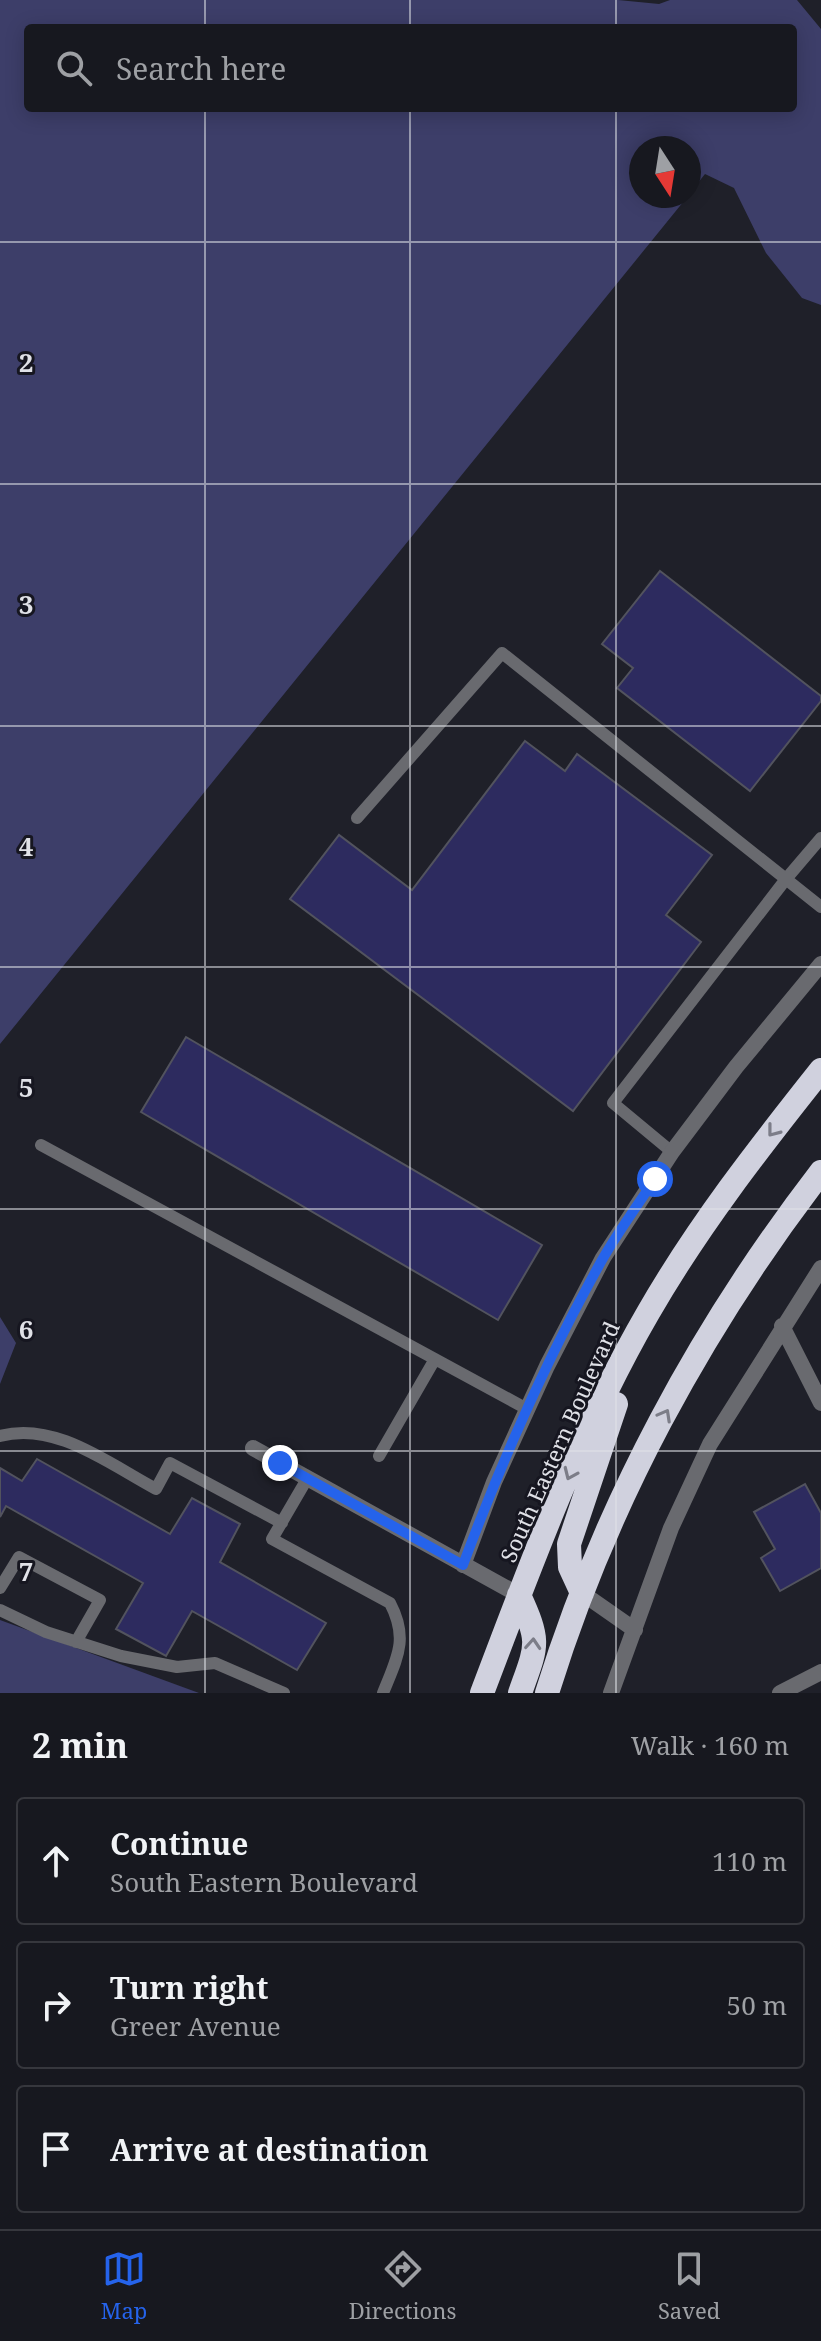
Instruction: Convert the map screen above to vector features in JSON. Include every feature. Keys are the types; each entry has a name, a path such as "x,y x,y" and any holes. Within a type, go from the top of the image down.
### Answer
{"highway":[{"name":"South Eastern Boulevard","path":"482,1693 519,1595 600,1407 647,1315 688,1246 738,1175 821,1070"},
{"path":"547,1693 565,1635 604,1538 645,1450 741,1283 821,1172"},
{"path":"582,1593 570,1567 569,1544 647,1315"},
{"path":"519,1595 534,1628 535,1650 520,1693"}],"street":[{"name":"South Eastern Boulevard","path":"463,1565 494,1482 527,1409 603,1258 672,1152 736,1067 821,964"},
{"path":"611,1693 671,1528 710,1444 821,1268"},
{"path":"782,1326 821,1403"},
{"path":"253,1448 519,1595"},
{"path":"582,1593 635,1630"},
{"path":"780,1693 821,1672"}],"lane":[{"path":"357,818 502,653 821,907"},
{"path":"672,1152 613,1103 821,838"},
{"path":"41,1145 527,1409"},
{"path":"379,1456 435,1359"},
{"path":"0,1436 17,1432 57,1437 156,1489 170,1463 282,1523"},
{"path":"307,1479 272,1539 390,1603 399,1620 401,1649 383,1693"},
{"path":"0,1588 19,1557 100,1600 76,1642"},
{"path":"0,1610 46,1632 121,1656 177,1667 215,1663 284,1693"}],"shaded area":[{"path":"0,0 618,0 659,4 670,0 797,0 821,29 821,305 802,298 766,253 734,188 705,174 701,179 701,136 629,136 629,208 678,208 0,1044"},
{"path":"0,1317 16,1343 0,1384"},
{"path":"0,1620 199,1693 0,1693"}],"building":[{"path":"660,571 821,696 821,701 750,791 617,688 633,668 602,644"},
{"path":"525,741 565,771 577,754 712,855 666,915 701,942 573,1111 290,899 339,835 412,890"},
{"path":"186,1037 542,1245 498,1320 141,1112"},
{"path":"37,1459 170,1534 192,1498 240,1524 220,1562 326,1623 297,1670 192,1611 166,1656 116,1629 143,1583 6,1506 0,1517 0,1468 22,1481"},
{"path":"805,1484 821,1513 821,1568 780,1591 761,1558 775,1549 754,1512"}],"route":[{"path":"280,1463 463,1565 494,1482 547,1366 603,1258 655,1179"}]}
